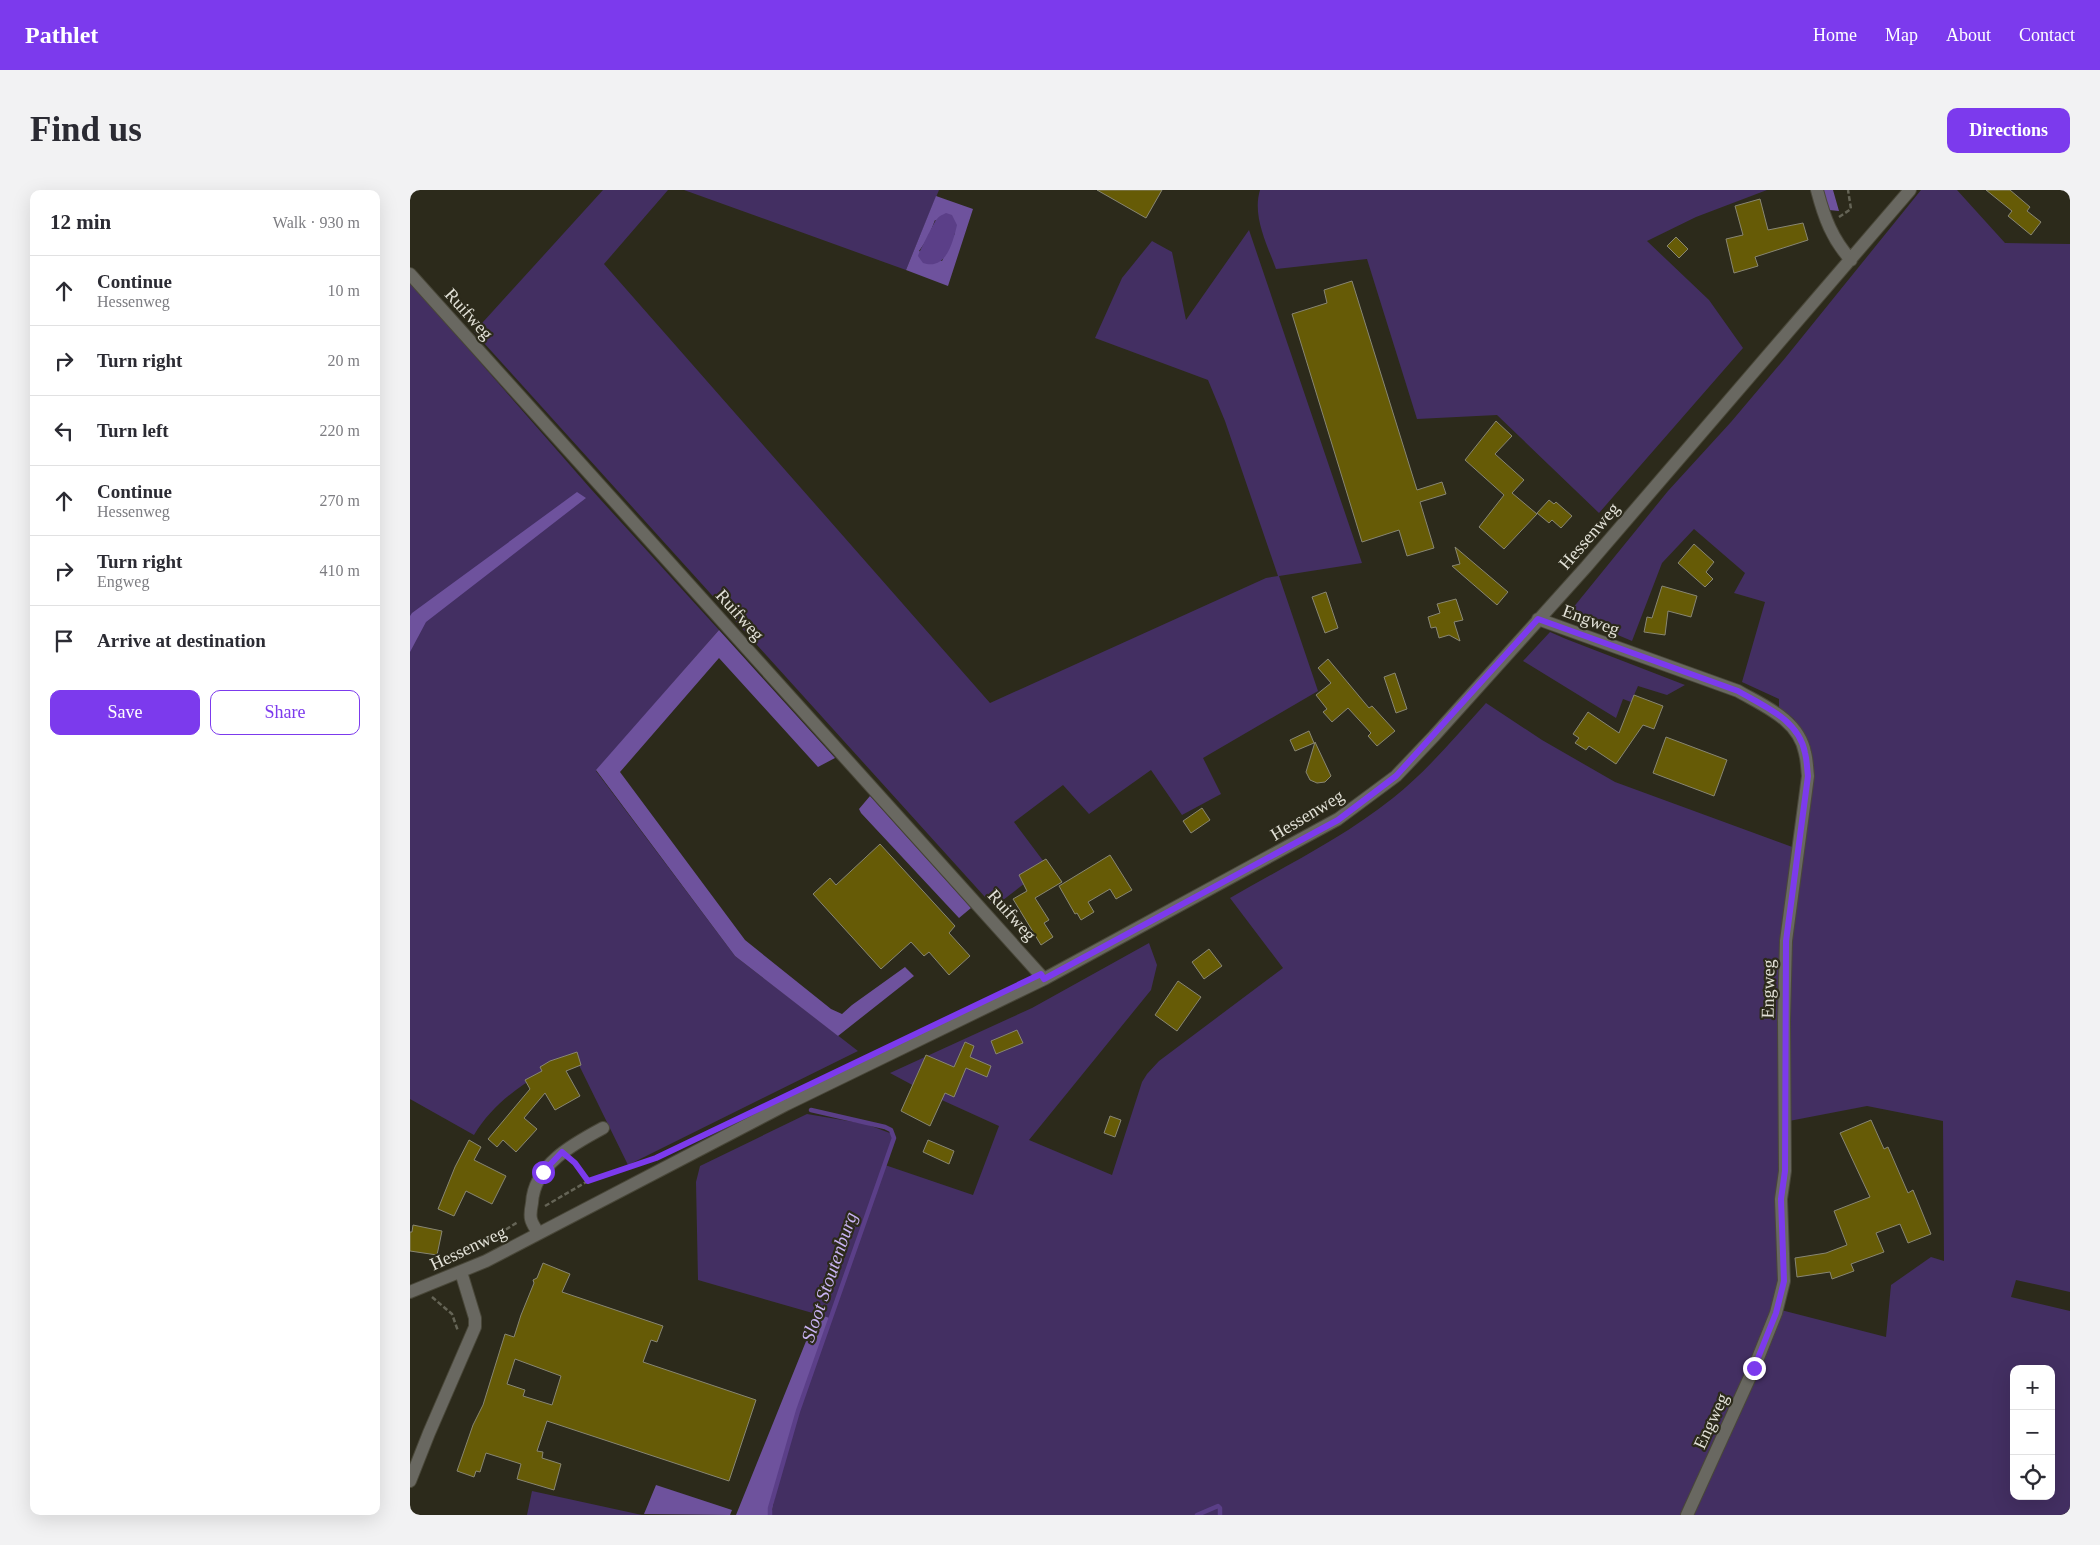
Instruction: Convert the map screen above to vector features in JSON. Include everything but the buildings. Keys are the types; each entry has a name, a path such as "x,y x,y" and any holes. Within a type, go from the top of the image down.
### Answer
{"street":[{"path":"1817,190 1826,221 1841,250 1851,260"},
{"name":"Hessenweg","path":"410,1292 461,1272 787,1104 1044,979 1338,820 1396,776 1592,560 1910,190"},
{"name":"Ruifweg","path":"410,274 1044,979"},
{"name":"Engweg","path":"1538,619 1738,691 1769,708 1793,727 1805,751 1808,776 1786,941 1785,1171 1781,1199 1784,1281 1776,1313 1754,1368 1687,1515"},
{"path":"538,1233 531,1219 533,1189 543,1172 562,1152 577,1141 604,1128"},
{"path":"410,1482 429,1432 475,1327 475,1318 461,1272"}],"path":[{"path":"1826,221 1844,215 1850,209 1848,190"},
{"path":"562,1152 575,1163 588,1181"},
{"path":"430,1267 492,1238 588,1181 648,1160"},
{"path":"428,1286 434,1300 449,1311 454,1318 458,1337"}],"shaded area":[{"path":"603,190 668,190 604,264 990,703 1266,578 1278,576 1225,421 1208,380 1095,338 1122,278 1152,241 1172,252 1186,320 1249,230 1362,563 1279,576 1318,691 1203,758 1221,794 1182,815 1151,770 1089,814 1063,785 1014,822 1047,866 994,907 474,332"},
{"path":"684,190 939,190 906,270"},
{"path":"1260,190 1767,190 1696,217 1647,241 1709,300 1743,348 1599,513 1497,415 1417,419 1367,259 1276,269 1259,220 1258,200"},
{"path":"1823,190 1833,190 1839,211 1829,210"},
{"path":"1921,190 1957,190 2005,243 2070,244 2070,1292 2016,1280 2011,1297 2070,1311 2070,1515 1692,1515 1781,1310 1886,1337 1891,1285 1931,1257 1944,1261 1943,1121 1867,1106 1789,1121 1787,1080 1792,925 1811,798 1810,768 1799,728 1794,719 1779,707 1779,699 1742,682 1765,602 1734,593 1745,573 1694,529 1662,563 1632,641 1568,614 1668,491 1731,422"},
{"path":"936,196 973,209 948,286 906,270","holes":["935,220 955,233 942,261 919,251 928,238"]},
{"path":"946,213 952,215 957,225 951,247 943,259 937,263 923,263 918,256 921,249 936,220"},
{"path":"410,282 590,488 719,630 596,771 735,956 858,1051 628,1165 575,1057 546,1071 518,1088 494,1109 474,1135 410,1099"},
{"path":"577,492 586,498 426,622 410,652 410,616 412,613"},
{"path":"719,630 835,758 818,767 719,658 620,772 745,940 831,1009 842,1014 905,967 914,976 838,1036 735,956 596,770"},
{"path":"1550,632 1685,685 1667,695 1638,686 1631,702 1623,699 1616,718 1523,661"},
{"path":"1486,703 1542,740 1615,782 1795,848 1783,914 1779,954 1781,1163 1776,1195 1779,1274 1775,1300 1767,1324 1681,1515 771,1515 790,1440 830,1318 698,1280 696,1182 700,1166 807,1114 866,1124 895,1135 885,1165 973,1195 999,1126 933,1096 890,1073 1032,1008 1149,943 1157,965 1151,990 1029,1140 1112,1175 1142,1082 1147,1074 1159,1061 1283,968 1230,898 1334,839 1393,798 1430,764"},
{"path":"870,796 971,908 959,918 861,813 859,809"},
{"path":"817,1314 830,1318 789,1440 771,1515 736,1515"},
{"path":"656,1485 732,1510 730,1515 644,1514"},
{"path":"532,1491 642,1515 527,1515"}],"waterway":[{"name":"Sloot Stoutenburg","path":"770,1515 770,1508 798,1411 894,1138 891,1130 885,1127 811,1110"},
{"name":"Sloot Stoutenburg","path":"1197,1515 1218,1506 1220,1508 1220,1515"}],"route":[{"path":"543,1172 562,1152 575,1163 588,1181 656,1158 1041,974 1044,979 1338,820 1396,776 1538,619 1738,691 1769,708 1793,727 1805,751 1808,776 1786,941 1784,1020 1785,1171 1781,1199 1784,1281 1776,1313 1754,1368"}]}
